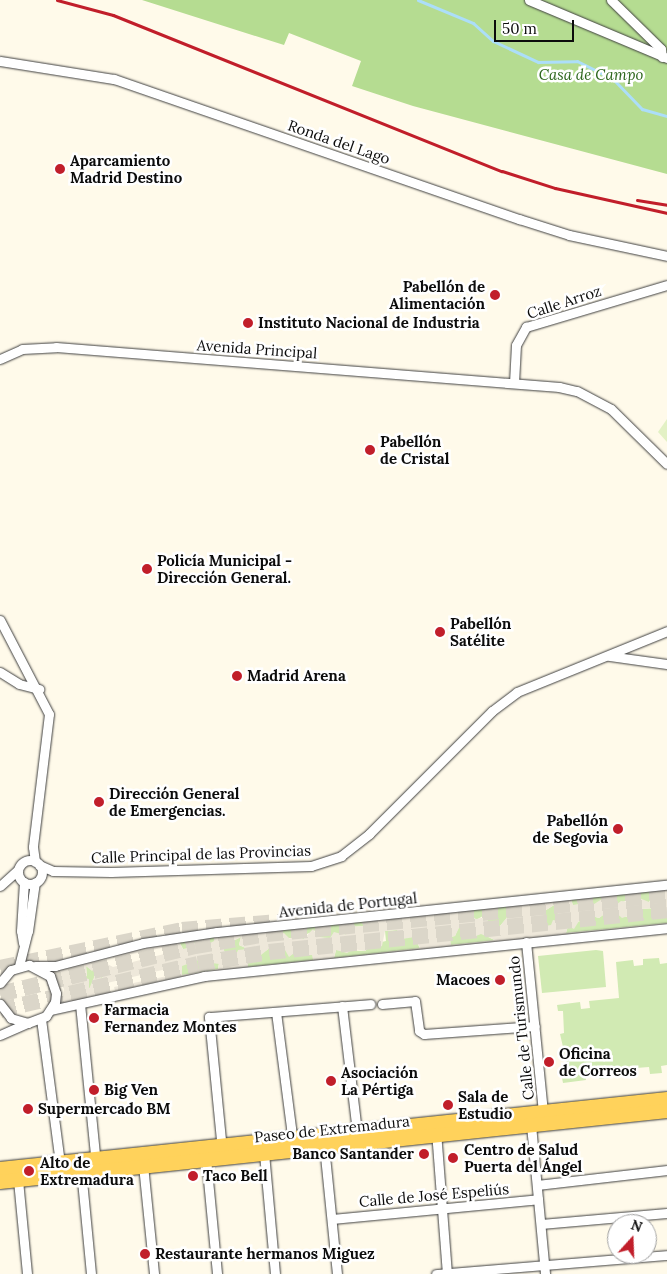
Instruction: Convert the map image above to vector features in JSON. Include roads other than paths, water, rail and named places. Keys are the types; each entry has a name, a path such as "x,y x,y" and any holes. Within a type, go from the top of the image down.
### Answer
{"main road":[{"name":"Paseo de Extremadura","path":"0,1169 60,1163 81,1167 97,1173 143,1165 206,1159 222,1151 264,1153 293,1144 324,1146 543,1112 667,1099"},
{"name":"Paseo de Extremadura","path":"0,1182 81,1167 95,1159 222,1151 293,1144 357,1132 532,1125 667,1111"}],"street":[{"path":"529,0 664,58"},
{"path":"611,0 661,49 664,58"},
{"name":"Ronda del Lago","path":"0,61 114,79 536,224 667,256"},
{"name":"Calle Arroz","path":"514,383 516,346 526,327 667,286"},
{"name":"Avenida Principal","path":"1,358 22,349 56,347 559,387 595,399 611,409 667,464"},
{"path":"0,620 39,689 49,714 32,847 18,870 1,886"},
{"path":"608,656 667,631"},
{"name":"Calle Principal de las Provincias","path":"37,864 53,871 311,866 341,856 369,834 492,711 516,692 608,656 667,664"},
{"path":"0,672 18,684 39,689"},
{"path":"0,983 15,968 28,931 38,879 37,864 32,847"},
{"path":"24,862 37,864"},
{"path":"18,870 23,881 21,931 23,947 32,965 44,970 55,984 56,993 52,1010"},
{"name":"Calle Principal de las Provincias","path":"38,879 53,871"},
{"path":"1,886 38,879"},
{"name":"Avenida de Portugal","path":"0,974 15,968 32,965 55,966 143,944 217,932 667,885"},
{"path":"0,1035 41,1019 52,1010 204,976 667,928"},
{"name":"Calle de Turismundo","path":"526,942 543,1112"},
{"path":"382,1004 415,1000 419,1031 424,1034 535,1026"},
{"path":"0,1004 11,1018 28,1023"},
{"path":"80,1004 97,1173"},
{"path":"222,1151 208,1017 370,1004"},
{"path":"342,1006 357,1132"},
{"path":"276,1012 293,1144"},
{"path":"41,1019 60,1163"},
{"path":"543,1112 532,1125 545,1274"},
{"path":"436,1128 447,1274"},
{"path":"324,1146 336,1274"},
{"path":"264,1153 275,1274"},
{"path":"206,1159 217,1274"},
{"path":"143,1165 154,1274"},
{"path":"81,1167 91,1274"},
{"path":"537,1184 667,1170"},
{"path":"18,1180 27,1274"},
{"name":"Calle de José Espeliús","path":"332,1219 538,1199"},
{"path":"541,1224 667,1213"},
{"path":"436,1274 544,1263 667,1255"}],"waterway":[{"path":"418,0 473,23 493,41 538,62 577,61 613,79 642,109 667,116"}],"tunnel":[{"path":"0,994 195,946 267,934 667,895"},
{"path":"0,1010 198,964 269,952 667,910"},
{"path":"0,968 182,930 302,920"}],"railway":[{"path":"57,0 113,15 502,171 555,188 667,213"},
{"path":"637,200 667,205"}],"place":[{"name":"Aparcamiento Madrid Destino","path":"60,169"},
{"name":"Pabellón de Alimentación","path":"495,295"},
{"name":"Instituto Nacional de Industria","path":"248,323"},
{"name":"Pabellón de Cristal","path":"370,450"},
{"name":"Policía Municipal - Dirección General.","path":"147,569"},
{"name":"Pabellón Satélite","path":"440,632"},
{"name":"Madrid Arena","path":"237,676"},
{"name":"Dirección General de Emergencias.","path":"99,802"},
{"name":"Pabellón de Segovia","path":"618,829"},
{"name":"Macoes","path":"500,980"},
{"name":"Farmacia Fernandez Montes","path":"94,1018"},
{"name":"Oficina de Correos","path":"549,1062"},
{"name":"Asociación La Pértiga","path":"331,1081"},
{"name":"Big Ven","path":"94,1090"},
{"name":"Sala de Estudio","path":"448,1105"},
{"name":"Supermercado BM","path":"28,1109"},
{"name":"Banco Santander","path":"424,1154"},
{"name":"Centro de Salud Puerta del Ángel","path":"453,1158"},
{"name":"Alto de Extremadura","path":"29,1171"},
{"name":"Taco Bell","path":"193,1176"},
{"name":"Restaurante hermanos Miguez","path":"145,1254"}],"park label":[{"name":"Casa de Campo","path":"591,75"}]}
